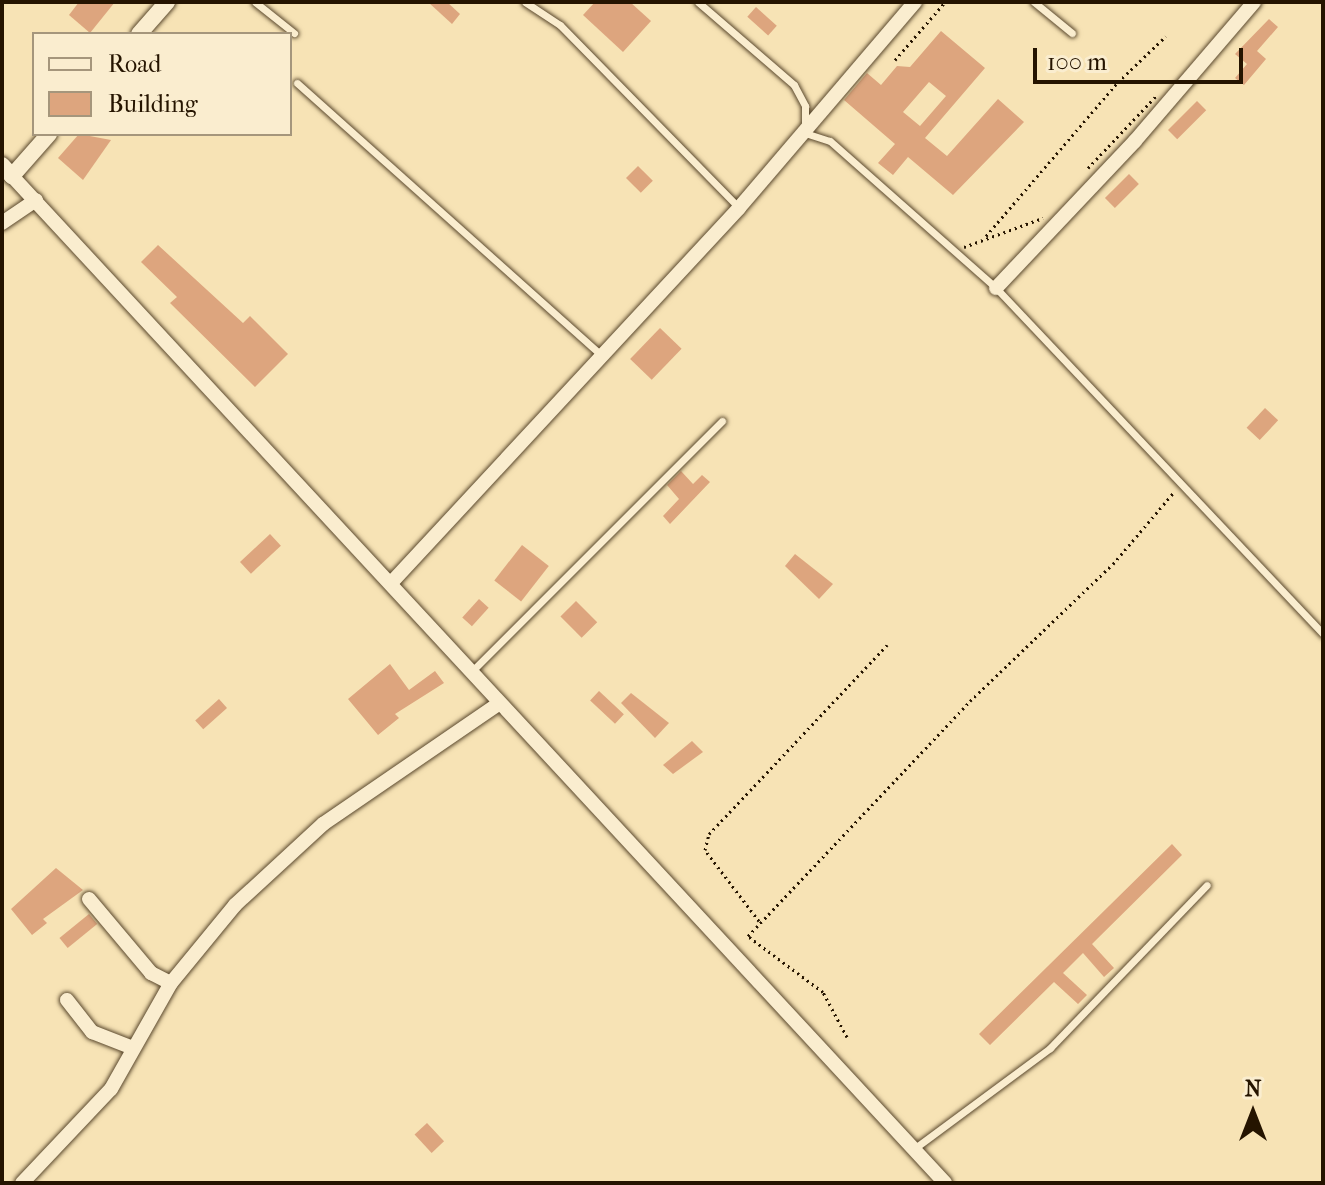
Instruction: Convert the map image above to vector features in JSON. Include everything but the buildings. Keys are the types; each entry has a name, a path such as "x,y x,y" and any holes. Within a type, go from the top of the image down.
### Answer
{"street":[{"path":"141,32 167,2"},
{"path":"392,582 739,208 915,2"},
{"path":"996,288 1176,93 1254,2"},
{"path":"47,136 7,170 392,582 471,672 945,1183"},
{"path":"2,223 36,200"},
{"path":"22,1183 111,1089 171,983 235,905 323,824 500,703"},
{"path":"89,899 151,973 171,983"},
{"path":"67,1000 92,1032 133,1048"}],"lane":[{"path":"255,2 294,33"},
{"path":"525,2 560,25 739,208"},
{"path":"698,2 794,85 805,106 805,133 830,141 957,250 1323,634"},
{"path":"1034,2 1072,33"},
{"path":"297,83 603,357"},
{"path":"471,672 722,421"},
{"path":"915,1148 1050,1048 1207,885"}],"path":[{"path":"895,60 945,2"},
{"path":"986,236 1118,82 1166,36"},
{"path":"1077,180 1151,97 1176,93"},
{"path":"957,250 986,236 1046,216"},
{"path":"847,1037 823,992 748,936 759,921 935,744 970,701 1113,564 1180,487"},
{"path":"759,921 705,850 709,834 887,645"}]}
